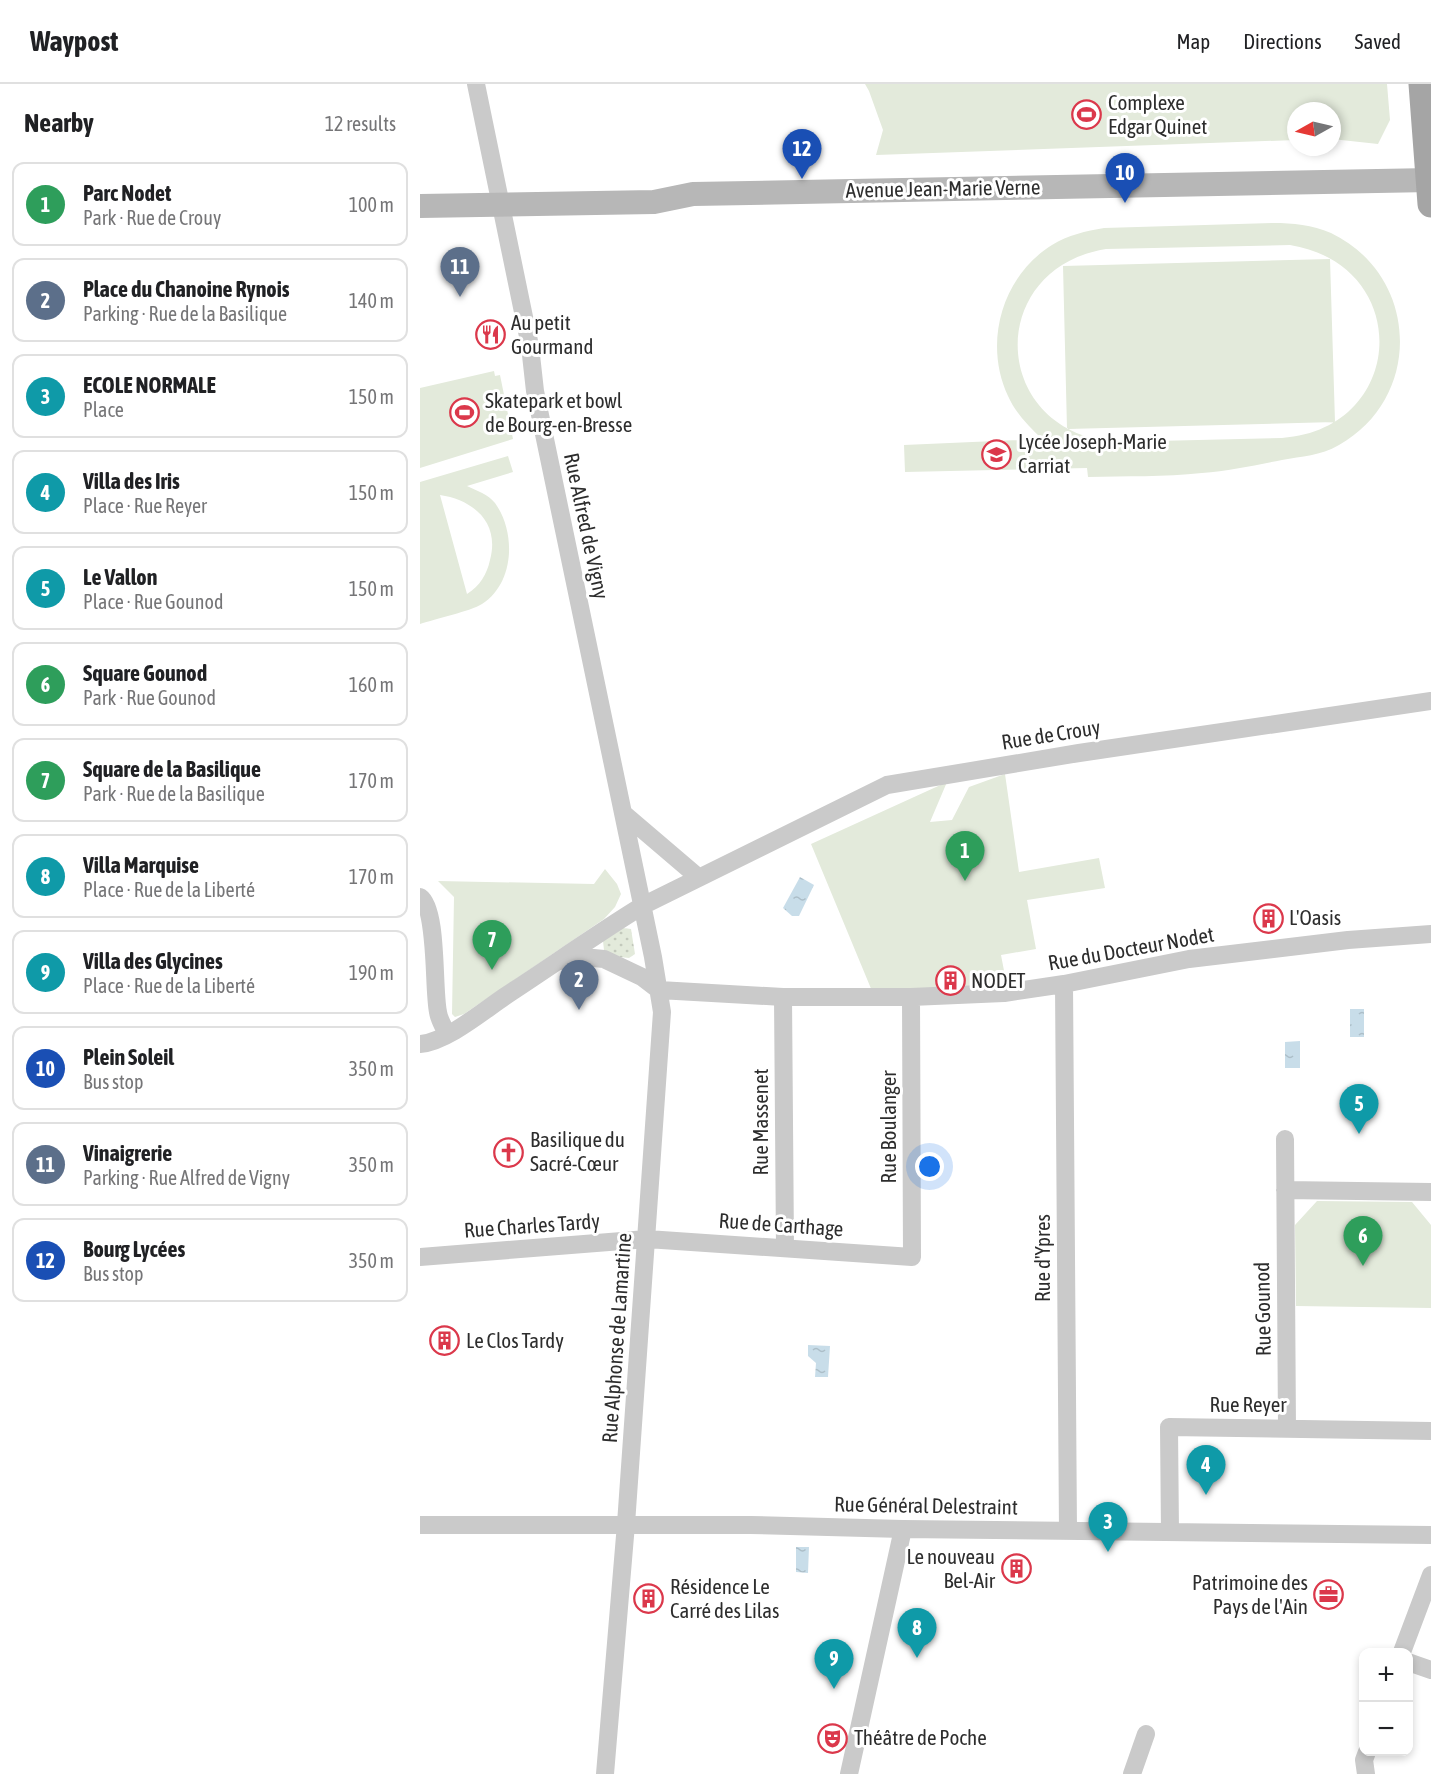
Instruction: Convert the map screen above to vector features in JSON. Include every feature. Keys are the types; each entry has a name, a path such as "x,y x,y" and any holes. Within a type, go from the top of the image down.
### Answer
{"main road":[{"path":"1422,84 1431,204"}],"street":[{"name":"Rue Alfred de Vigny","path":"476,84 532,355 535,391 642,906"},
{"name":"Avenue Jean-Marie Verne","path":"420,206 654,202 704,194 1431,180"},
{"name":"Rue de Crouy","path":"420,1044 430,1043 447,1034 642,906 887,785 1079,753 1431,701"},
{"path":"623,813 698,877"},
{"path":"422,899 431,918 438,1013 447,1034"},
{"name":"Rue Alphonse de Lamartine","path":"605,1774 626,1524 662,1027 659,990 642,906"},
{"name":"Rue du Docteur Nodet","path":"659,990 783,997 911,998 1004,993 1064,984 1188,959 1348,940 1431,934"},
{"path":"558,961 583,957 604,959 642,977 659,990"},
{"name":"Rue d'Ypres","path":"1064,984 1068,1531"},
{"name":"Rue Massenet","path":"783,997 785,1247"},
{"name":"Rue Boulanger","path":"911,998 912,1257"},
{"name":"Rue Gounod","path":"1285,1139 1287,1428"},
{"path":"1285,1190 1431,1192"},
{"name":"Rue de Carthage","path":"647,1239 912,1257"},
{"name":"Rue Charles Tardy","path":"420,1257 647,1239"},
{"name":"Rue Reyer","path":"1170,1532 1169,1427 1431,1431"},
{"name":"Rue Général Delestraint","path":"420,1525 750,1525 1431,1535"},
{"path":"849,1774 903,1529"},
{"path":"1404,1648 1431,1575"},
{"path":"1413,1664 1431,1670"},
{"path":"1132,1774 1146,1734"},
{"path":"1366,1756 1364,1760 1367,1774"}],"green space":[{"name":"Complexe Edgar Quinet","path":"865,84 1387,84 1390,120 1378,144 1341,140 1341,102 1287,102 1287,140 876,155 883,130"},
{"path":"1280,223 1310,226 1331,233 1360,252 1381,277 1395,306 1400,337 1397,368 1386,398 1367,424 1332,449 1232,469 1174,475 1088,477 1087,468 905,472 904,445 1042,439 1015,408 1001,376 997,354 1002,312 1021,274 1035,258 1064,239 1104,228","holes":["1290,245 1330,259 1359,282 1375,312 1379,346 1372,378 1353,407 1323,428 1282,438 1114,442 1073,431 1043,410 1025,381 1018,349 1022,316 1038,286 1066,263 1106,249"]},
{"path":"1330,259 1335,422 1067,429 1063,266"},
{"name":"Skatepark et bowl de Bourg-en-Bresse","path":"494,371 495,376 500,375 513,439 420,468 420,388"},
{"path":"508,456 513,472 467,486 492,500 502,515 509,542 509,556 501,583 493,595 477,607 420,624 420,482","holes":["440,495 464,502 482,516 488,524 491,535 492,547 487,570 479,583 467,594"]},
{"path":"1005,774 1019,872 1099,858 1105,888 1027,900 1036,949 1001,955 1006,981 965,988 962,977 938,978 937,988 872,991 811,844 947,782 930,822 952,820 969,787"},
{"path":"605,869 617,884 621,894 615,907 604,919 464,1014 455,1017 452,1014 454,897 438,881 594,884"},
{"path":"623,928 631,929 635,954 629,958 604,950 603,941"},
{"path":"1317,1201 1412,1202 1431,1225 1431,1308 1296,1306 1295,1225"}],"water":[{"path":"800,877 814,885 799,916 792,916 783,908"},
{"path":"1350,1009 1364,1009 1364,1037 1350,1037"},
{"path":"1300,1041 1300,1068 1285,1068 1285,1042"},
{"path":"808,1345 830,1346 828,1377 815,1377 816,1363 808,1356"},
{"path":"796,1547 809,1547 808,1573 796,1572"}],"place":[{"name":"Complexe Edgar Quinet","path":"1087,115"},
{"name":"Bourg Lycées","path":"802,179"},
{"name":"Plein Soleil","path":"1125,203"},
{"name":"Vinaigrerie","path":"460,297"},
{"name":"Au petit Gourmand","path":"490,335"},
{"name":"Skatepark et bowl de Bourg-en-Bresse","path":"464,413"},
{"name":"Lycée Joseph-Marie Carriat","path":"997,454"},
{"name":"Parc Nodet","path":"965,881"},
{"name":"L'Oasis","path":"1268,918"},
{"name":"Square de la Basilique","path":"492,970"},
{"name":"NODET","path":"950,981"},
{"name":"Place du Chanoine Rynois","path":"579,1010"},
{"name":"Le Vallon","path":"1359,1134"},
{"name":"Basilique du Sacré-Cœur","path":"509,1152"},
{"name":"Square Gounod","path":"1363,1266"},
{"name":"Le Clos Tardy","path":"445,1341"},
{"name":"Villa des Iris","path":"1206,1495"},
{"name":"ECOLE NORMALE","path":"1108,1552"},
{"name":"Le nouveau Bel-Air","path":"1016,1569"},
{"name":"Patrimoine des Pays de l'Ain","path":"1329,1595"},
{"name":"Résidence Le Carré des Lilas","path":"649,1599"},
{"name":"Villa Marquise","path":"917,1658"},
{"name":"Villa des Glycines","path":"834,1689"},
{"name":"Théâtre de Poche","path":"833,1738"}]}
